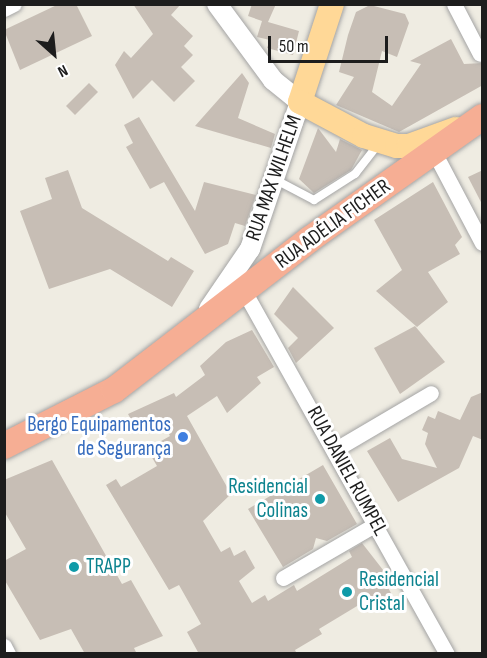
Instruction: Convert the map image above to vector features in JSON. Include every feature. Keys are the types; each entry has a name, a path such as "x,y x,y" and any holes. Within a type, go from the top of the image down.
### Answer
{"highway":[{"name":"RUA ADÉLIA FICHER","path":"4,446 84,409 187,335 433,150 475,122"}],"main road":[{"name":"RUA MAX WILHELM","path":"300,102 332,4"},
{"path":"300,102 380,142 409,146 475,122"}],"street":[{"path":"4,9 15,4"},
{"path":"217,4 273,80 300,102"},
{"path":"454,4 480,54"},
{"name":"RUA MAX WILHELM","path":"187,335 240,267 274,179 300,102"},
{"path":"433,150 483,243"},
{"name":"RUA DANIEL RUMPEL","path":"244,291 336,449 447,654"},
{"path":"336,449 431,393"},
{"path":"284,578 376,524"},
{"path":"4,646 8,654"}],"lane":[{"path":"274,179 314,200 355,174 380,142"}],"building":[{"path":"59,4 76,4 92,36 20,70 4,30"},
{"path":"133,4 181,4 171,15 193,36 184,46 193,55 181,67 195,81 174,102 152,80 133,99 115,65 124,51 131,58 153,34"},
{"path":"252,4 276,4 268,22 299,31 293,55 267,48 270,40 257,37 262,21 248,16"},
{"path":"370,5 405,14 409,23 397,57 382,51 372,92 392,106 421,64 410,61 451,39 464,64 483,63 483,85 399,132 336,105 354,77 339,72 348,35 356,12"},
{"path":"242,73 249,83 238,118 275,134 271,148 195,126"},
{"path":"89,83 98,92 75,115 66,106"},
{"path":"139,117 195,211 204,182 256,195 245,226 235,223 228,244 205,254 164,182 150,189 126,147 133,143 124,125"},
{"path":"318,128 336,152 340,139 362,150 351,170 314,193 299,179"},
{"path":"68,170 82,208 168,261 171,257 194,271 172,307 110,269 49,289 20,211 52,199 45,178"},
{"path":"483,170 483,206 468,177"},
{"path":"433,182 462,237 455,245 460,254 428,272 448,302 417,327 376,291 402,270 374,220"},
{"path":"293,287 334,328 296,363 288,348 298,338 274,314"},
{"path":"415,326 445,362 400,394 374,348"},
{"path":"252,330 274,367 257,377 261,383 227,413 217,396 187,416 231,494 203,521 221,552 230,547 234,556 245,550 255,568 239,581 252,603 265,595 268,601 294,585 297,591 352,557 349,551 362,543 387,575 383,578 392,595 379,602 372,597 319,629 322,634 295,650 297,654 199,654 187,632 201,624 179,585 169,590 106,485 116,479 121,487 157,466 147,449 170,436 159,417 136,429 128,414 174,393 176,397 205,375 200,366 226,342"},
{"path":"483,392 483,440 473,436 459,468 398,502 367,451 390,438 402,459 437,468 425,444 428,433 422,430 428,416 435,419 438,411 460,420 471,397"},
{"name":"TRAPP","path":"52,460 122,584 131,580 163,636 134,648 137,654 85,654 71,629 40,640 4,579 4,561 26,549 4,511 4,480"},
{"path":"323,465 357,524 327,541 316,538 313,549 283,567 248,509"}],"place":[{"name":"Bergo Equipamentos de Segurança","path":"183,437"},
{"name":"Residencial Colinas","path":"320,499"},
{"name":"TRAPP","path":"74,567"},
{"name":"Residencial Cristal","path":"347,592"}]}
